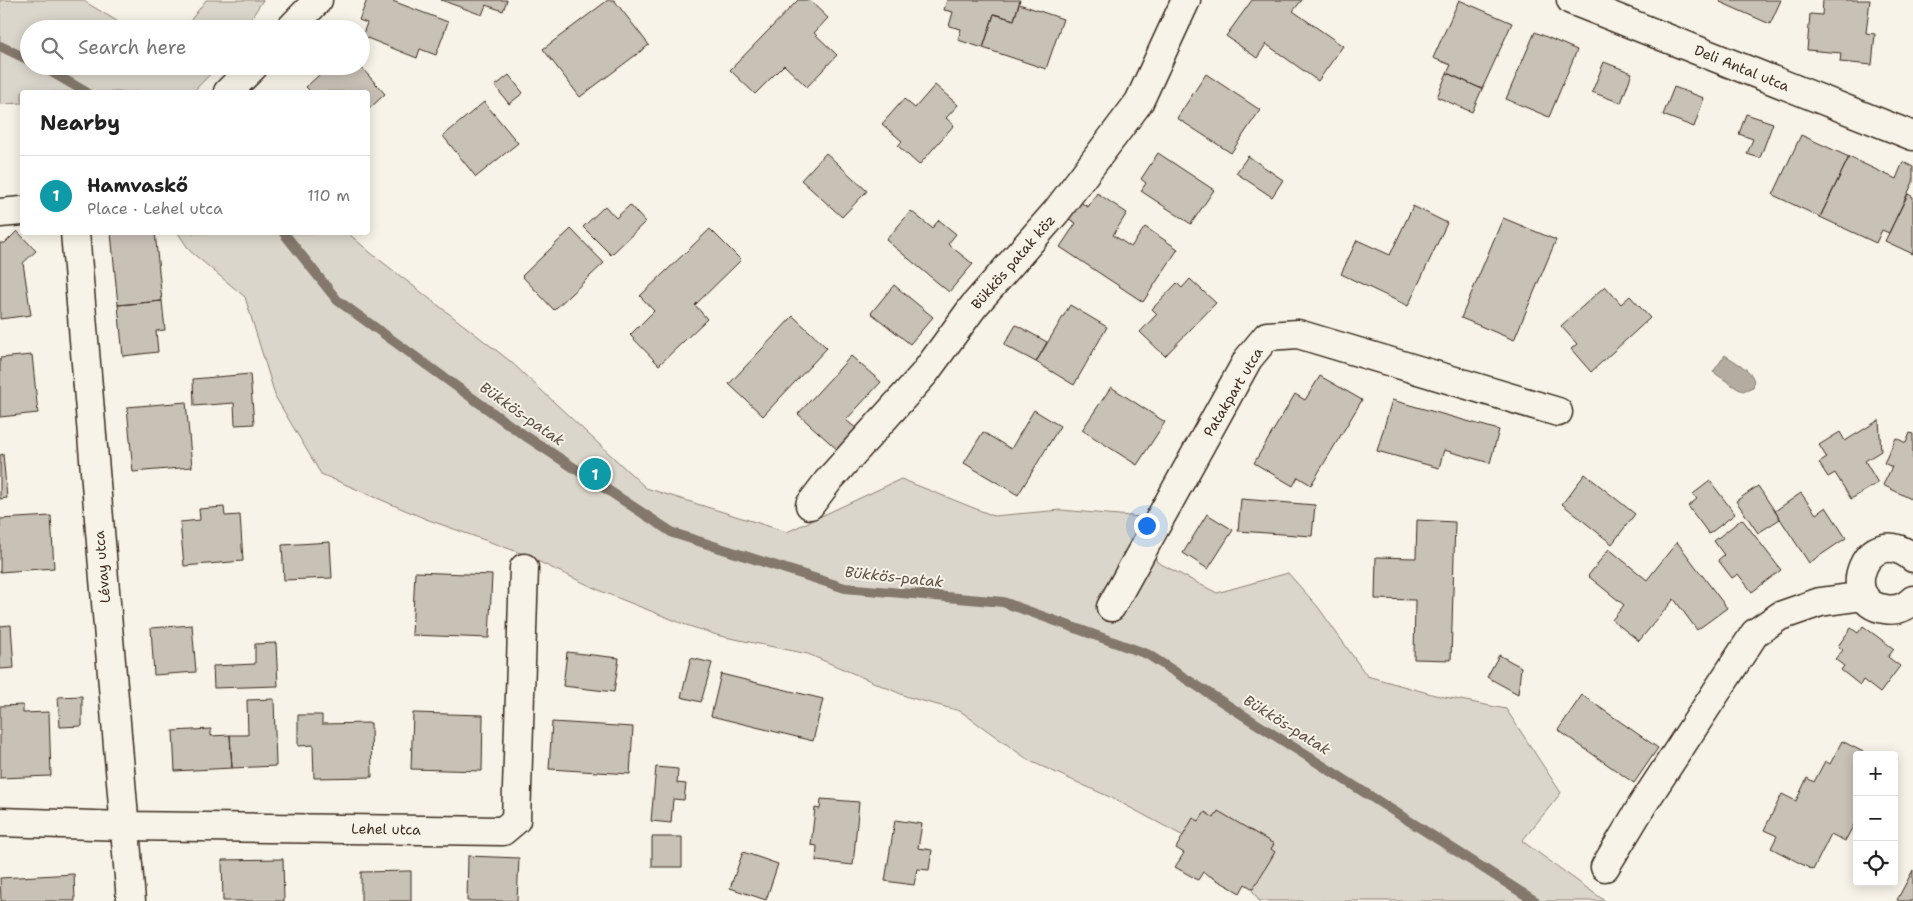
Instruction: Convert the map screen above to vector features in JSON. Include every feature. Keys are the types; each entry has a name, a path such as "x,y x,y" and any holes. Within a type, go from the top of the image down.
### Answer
{"street":[{"path":"299,20 318,0"},
{"name":"Bükkös patak köz","path":"810,504 828,481 924,374 972,307 1056,212 1139,102 1186,0"},
{"name":"Deli Antal utca","path":"1571,0 1913,136"},
{"path":"230,90 245,75"},
{"path":"0,213 20,211"},
{"name":"Lévay utca","path":"75,235 131,901"},
{"name":"Patakpart utca","path":"1111,607 1248,360 1267,336 1298,334 1558,412"},
{"path":"1913,558 1906,552 1896,548 1886,548 1868,558 1860,576 1860,587 1864,596 1880,609 1900,608 1913,600"},
{"name":"Lehel utca","path":"0,822 124,826 503,831 516,820 524,568"},
{"path":"1605,867 1755,633 1780,616 1820,602 1864,596"}],"shaded area":[{"path":"0,0 82,0 115,20 20,20 20,75 209,75 195,90 20,90 20,103 0,104"},
{"path":"206,0 263,0 250,20 191,20"},
{"path":"179,235 350,235 510,361 646,488 787,532 901,479 994,516 1061,510 1142,517 1157,562 1217,593 1288,573 1318,607 1367,676 1435,695 1506,709 1561,793 1522,841 1605,901 1259,901 1236,864 1112,798 1030,761 960,711 908,697 808,654 720,636 686,625 603,592 518,552 426,519 321,474 276,398 245,297 190,251"},
{"path":"1725,355 1749,372 1754,382 1753,387 1743,391 1713,372"}],"building":[{"path":"367,0 390,0 448,22 436,55 420,49 417,58 370,39 370,20 359,20"},
{"path":"441,0 507,0 503,11 486,5 482,15"},
{"path":"608,0 614,0 649,45 580,97 543,49"},
{"path":"798,0 809,0 828,18 814,33 837,55 807,87 784,65 755,94 730,70"},
{"path":"947,0 1020,0 1014,20 994,14 983,48 958,40 961,29 949,26 953,12 944,10"},
{"path":"1252,0 1302,0 1293,11 1343,46 1318,81 1266,44 1257,58 1226,36"},
{"path":"1459,0 1512,23 1482,89 1447,73 1451,65 1433,58"},
{"path":"1721,0 1781,0 1770,24 1720,2"},
{"path":"1823,0 1870,0 1866,33 1875,34 1872,65 1840,62 1841,53 1807,50 1810,14 1822,15"},
{"path":"1019,4 1063,19 1046,69 983,48 994,14 1014,20"},
{"path":"1535,32 1577,50 1549,117 1506,99"},
{"path":"1604,62 1632,73 1621,103 1592,92"},
{"path":"1447,73 1482,89 1472,112 1437,97"},
{"path":"1206,74 1260,110 1231,153 1177,118"},
{"path":"319,75 368,75 385,94 370,108 370,90 309,90 306,87"},
{"path":"509,75 523,93 509,104 495,86"},
{"path":"935,85 958,105 946,118 954,125 919,165 898,146 902,141 882,124 904,99 915,108"},
{"path":"1674,87 1704,98 1694,127 1663,115"},
{"path":"484,102 518,143 476,177 443,136"},
{"path":"1746,114 1773,123 1760,158 1747,154 1753,139 1739,134"},
{"path":"1801,135 1849,157 1820,217 1773,195"},
{"path":"826,153 867,191 842,217 801,180"},
{"path":"1158,153 1214,190 1191,224 1141,191 1146,183 1141,179"},
{"path":"1248,156 1283,180 1272,197 1236,173"},
{"path":"1849,157 1896,179 1903,162 1913,167 1913,182 1889,233 1882,230 1876,243 1820,217"},
{"path":"1097,193 1127,213 1113,235 1131,247 1145,227 1178,249 1143,302 1060,247 1076,223 1069,219 1080,202 1088,207"},
{"path":"1908,194 1913,197 1913,254 1885,241"},
{"path":"630,205 645,222 611,255 583,227 605,206 616,218"},
{"path":"1413,206 1447,223 1408,306 1341,274 1357,240 1390,255"},
{"path":"911,211 932,228 939,220 956,234 948,244 973,264 949,292 886,240"},
{"path":"1503,218 1556,240 1514,340 1461,318"},
{"path":"571,229 604,263 554,310 522,276"},
{"path":"710,229 741,260 695,305 707,319 659,365 630,335 654,311 640,296"},
{"path":"17,231 36,251 23,263 31,315 0,319 0,243 5,243"},
{"path":"111,235 155,235 162,301 118,305"},
{"path":"1190,279 1216,303 1165,356 1140,332 1157,314 1152,309 1177,283 1182,288"},
{"path":"894,285 933,317 910,344 871,313"},
{"path":"1605,286 1621,304 1630,296 1650,318 1591,372 1571,349 1577,344 1561,326"},
{"path":"162,301 165,330 156,331 158,352 123,356 118,305"},
{"path":"1070,305 1107,327 1074,385 1036,362"},
{"path":"793,316 827,348 763,416 729,384"},
{"path":"1016,325 1047,342 1036,362 1004,345"},
{"path":"32,355 38,413 0,417 0,358"},
{"path":"851,356 881,382 846,420 858,430 839,451 798,414"},
{"path":"250,374 254,424 235,425 234,403 194,406 193,379"},
{"path":"1320,376 1362,400 1311,485 1298,477 1293,486 1254,463 1295,394 1305,400"},
{"path":"1111,387 1165,422 1137,465 1082,430"},
{"path":"1392,400 1499,430 1490,463 1444,450 1439,468 1377,451"},
{"path":"186,402 192,467 133,472 127,407"},
{"path":"1034,410 1060,426 1018,495 964,463 983,432 1011,449"},
{"path":"1879,420 1881,451 1865,461 1878,483 1851,499 1835,473 1828,477 1819,463 1827,458 1819,445 1840,432 1845,441"},
{"path":"1910,433 1913,434 1913,500 1883,485 1892,467 1884,463 1896,438 1906,443"},
{"path":"3,454 7,498 0,499 0,455"},
{"path":"1585,474 1635,514 1612,544 1562,504"},
{"path":"1710,481 1735,514 1709,534 1688,506 1697,499 1693,494"},
{"path":"1758,486 1780,519 1758,533 1736,501"},
{"path":"1801,493 1816,514 1826,507 1846,538 1809,563 1775,511"},
{"path":"1241,499 1315,505 1312,536 1238,531"},
{"path":"224,507 225,516 240,515 243,561 184,566 180,522 200,520 199,509"},
{"path":"1207,514 1233,530 1208,569 1183,553"},
{"path":"51,516 54,568 0,572 0,519"},
{"path":"1742,519 1781,570 1752,592 1738,574 1732,578 1718,560 1724,555 1714,541"},
{"path":"1417,520 1455,522 1451,660 1414,659 1415,600 1375,599 1376,557 1416,558"},
{"path":"330,542 332,578 284,580 282,545"},
{"path":"1677,542 1727,608 1697,630 1674,599 1639,641 1612,620 1624,605 1588,576 1609,549 1647,580"},
{"path":"415,572 492,575 489,638 412,635"},
{"path":"11,625 14,668 0,669 0,626"},
{"path":"192,625 196,672 154,675 151,628"},
{"path":"1863,626 1894,649 1888,657 1900,666 1880,693 1863,680 1860,685 1841,670 1844,666 1835,659 1843,650 1838,646 1851,628 1858,633"},
{"path":"276,643 278,686 214,688 213,666 255,664 255,644"},
{"path":"567,652 619,658 614,692 563,686"},
{"path":"1499,655 1521,667 1518,694 1487,677"},
{"path":"691,658 712,663 701,702 681,697"},
{"path":"721,674 823,699 813,741 711,716"},
{"path":"1582,695 1658,748 1634,783 1558,730"},
{"path":"82,696 82,726 60,727 58,697"},
{"path":"274,699 276,766 232,768 230,735 248,735 247,700"},
{"path":"23,705 23,713 49,712 51,776 0,778 0,706"},
{"path":"413,713 483,715 482,771 411,769"},
{"path":"298,715 322,715 322,724 371,723 372,777 314,778 313,745 298,746"},
{"path":"552,722 633,727 630,774 549,769"},
{"path":"211,729 211,736 230,735 232,768 175,771 173,731"},
{"path":"1842,741 1861,751 1853,751 1853,826 1845,841 1831,834 1813,870 1771,848 1777,836 1764,830 1782,794 1796,801 1807,778 1814,782 1825,761 1830,764"},
{"path":"656,767 678,769 677,783 686,784 684,800 673,799 671,823 651,821"},
{"path":"821,799 859,802 853,865 816,861 817,846 811,845 815,808 820,809"},
{"path":"1218,811 1274,844 1271,849 1275,852 1253,889 1245,884 1240,893 1203,872 1198,880 1175,867 1184,853 1176,848 1193,818 1199,821 1205,812 1214,818"},
{"path":"895,820 922,824 918,848 932,850 929,870 917,869 914,885 885,881"},
{"path":"652,837 682,837 682,867 652,867"},
{"path":"743,852 778,864 766,900 730,888"},
{"path":"468,856 519,858 517,901 467,901"},
{"path":"283,859 284,901 223,901 222,860"},
{"path":"1913,870 1913,901 1899,901 1897,900"},
{"path":"411,871 411,901 361,901 361,872"},
{"path":"74,874 75,901 1,901 0,878"}],"waterway":[{"name":"Bükkös-patak","path":"0,46 20,56"},
{"name":"Bükkös-patak","path":"57,75 83,90"},
{"name":"Bükkös-patak","path":"285,235 337,300 518,431 673,533 845,588 1003,602 1147,654 1535,901"}],"place":[{"name":"Hamvaskő","path":"595,474"}]}
